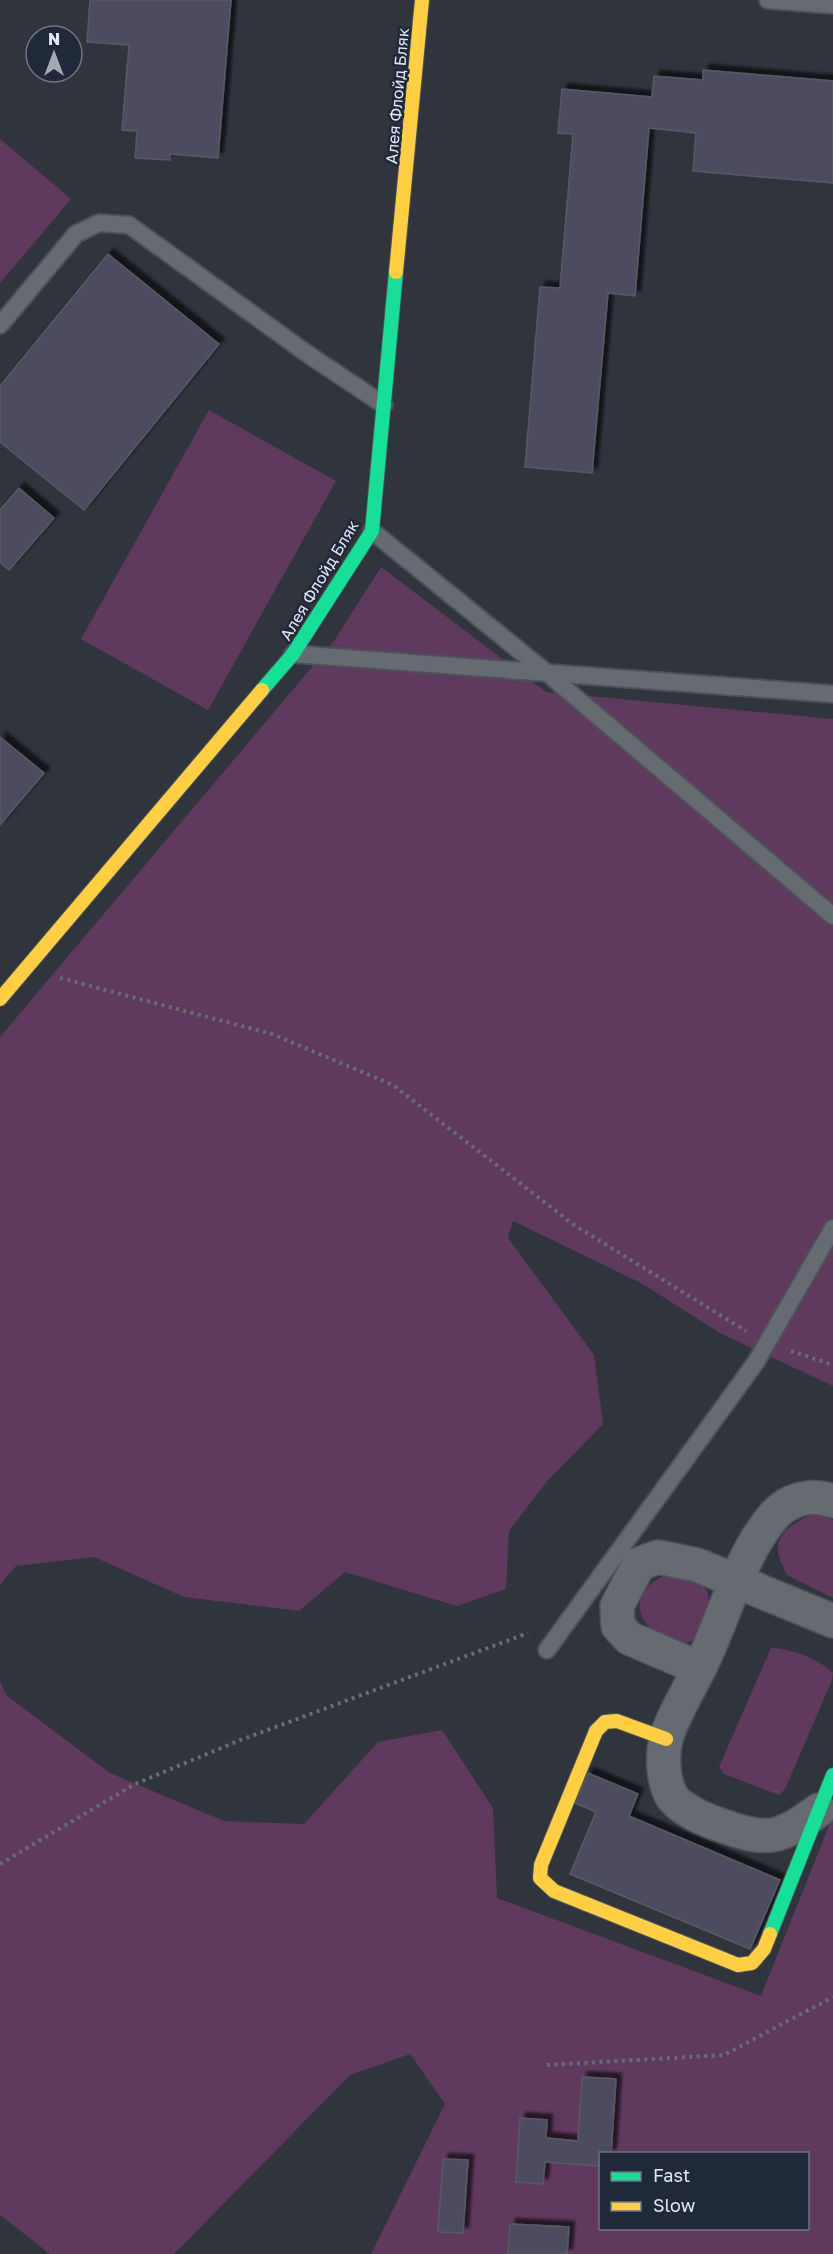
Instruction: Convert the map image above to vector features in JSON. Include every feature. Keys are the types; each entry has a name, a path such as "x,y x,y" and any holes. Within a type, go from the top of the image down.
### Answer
{"street":[{"name":"Алея Флойд Бляк","path":"0,999 293,654 372,531 422,0"},
{"path":"819,1810 792,1830 756,1838 699,1818 670,1795 664,1765 666,1738 752,1547 773,1516 798,1498 824,1498 833,1501"},
{"path":"699,1668 629,1638 618,1626 617,1606 639,1564 658,1557 697,1565 833,1620"},
{"path":"666,1738 617,1721 605,1722 596,1731 541,1865 540,1878 554,1891 738,1965 753,1963 764,1949 833,1775"}],"lane":[{"path":"768,0 833,5"},
{"path":"0,325 76,234 99,223 129,225 309,355 384,405"},
{"path":"372,531 547,673 833,916"},
{"path":"293,654 833,694"},
{"path":"547,1650 766,1343 833,1228"}],"path":[{"path":"26,969 272,1034 393,1085 574,1225 766,1343 833,1365"},
{"path":"0,1864 135,1784 238,1741 572,1617"},
{"path":"547,2065 724,2055 833,1997"}],"shaded area":[{"path":"0,139 71,199 0,283"},
{"path":"209,410 336,481 208,710 81,639"},
{"path":"381,567 546,692 833,719 833,1386 720,1333 641,1283 513,1221 508,1238 594,1355 603,1424 548,1480 509,1531 506,1589 457,1606 345,1572 299,1611 184,1597 94,1557 16,1566 0,1585 0,1037 334,641"},
{"path":"815,1514 833,1520 833,1598 787,1575 778,1552 778,1545 785,1532 802,1519"},
{"path":"668,1574 701,1584 706,1589 708,1604 706,1615 701,1629 692,1641 678,1643 664,1639 651,1629 642,1616 640,1601 648,1587"},
{"path":"771,1648 804,1655 833,1673 785,1789 779,1795 724,1774 719,1767"},
{"path":"0,1681 6,1695 110,1773 224,1821 304,1824 378,1742 442,1730 493,1808 497,1898 761,1996 833,1816 833,2254 371,2254 445,2104 410,2054 350,2075 174,2254 50,2254 0,2215"}],"building":[{"path":"90,0 231,0 218,158 170,154 170,160 135,158 137,131 122,130 129,45 87,42"},
{"path":"703,70 833,81 833,183 693,171 696,133 649,128 635,296 608,293 592,473 525,467 540,287 560,288 573,134 558,133 562,89 652,97 654,76 703,80"},
{"path":"108,254 219,344 84,510 0,442 0,386"},
{"path":"19,488 54,518 9,570 0,562 0,510"},
{"path":"0,737 44,773 0,825"},
{"path":"588,1773 638,1794 629,1816 780,1880 750,1949 570,1874 596,1812 575,1803"},
{"path":"582,2077 616,2079 611,2152 599,2152 599,2166 545,2162 543,2184 516,2182 520,2118 547,2120 546,2138 578,2141"},
{"path":"443,2159 468,2160 463,2233 438,2232"},
{"path":"510,2224 569,2227 567,2254 508,2254"}],"traffic: fast":[{"path":"262,690 293,654 372,531 396,272"},
{"path":"770,1934 833,1775"}],"traffic: slow":[{"path":"396,272 422,0"},
{"path":"0,999 262,690"},
{"path":"666,1739 617,1721 605,1722 596,1731 541,1865 540,1878 554,1891 738,1965 752,1963 764,1949 770,1934"}]}
